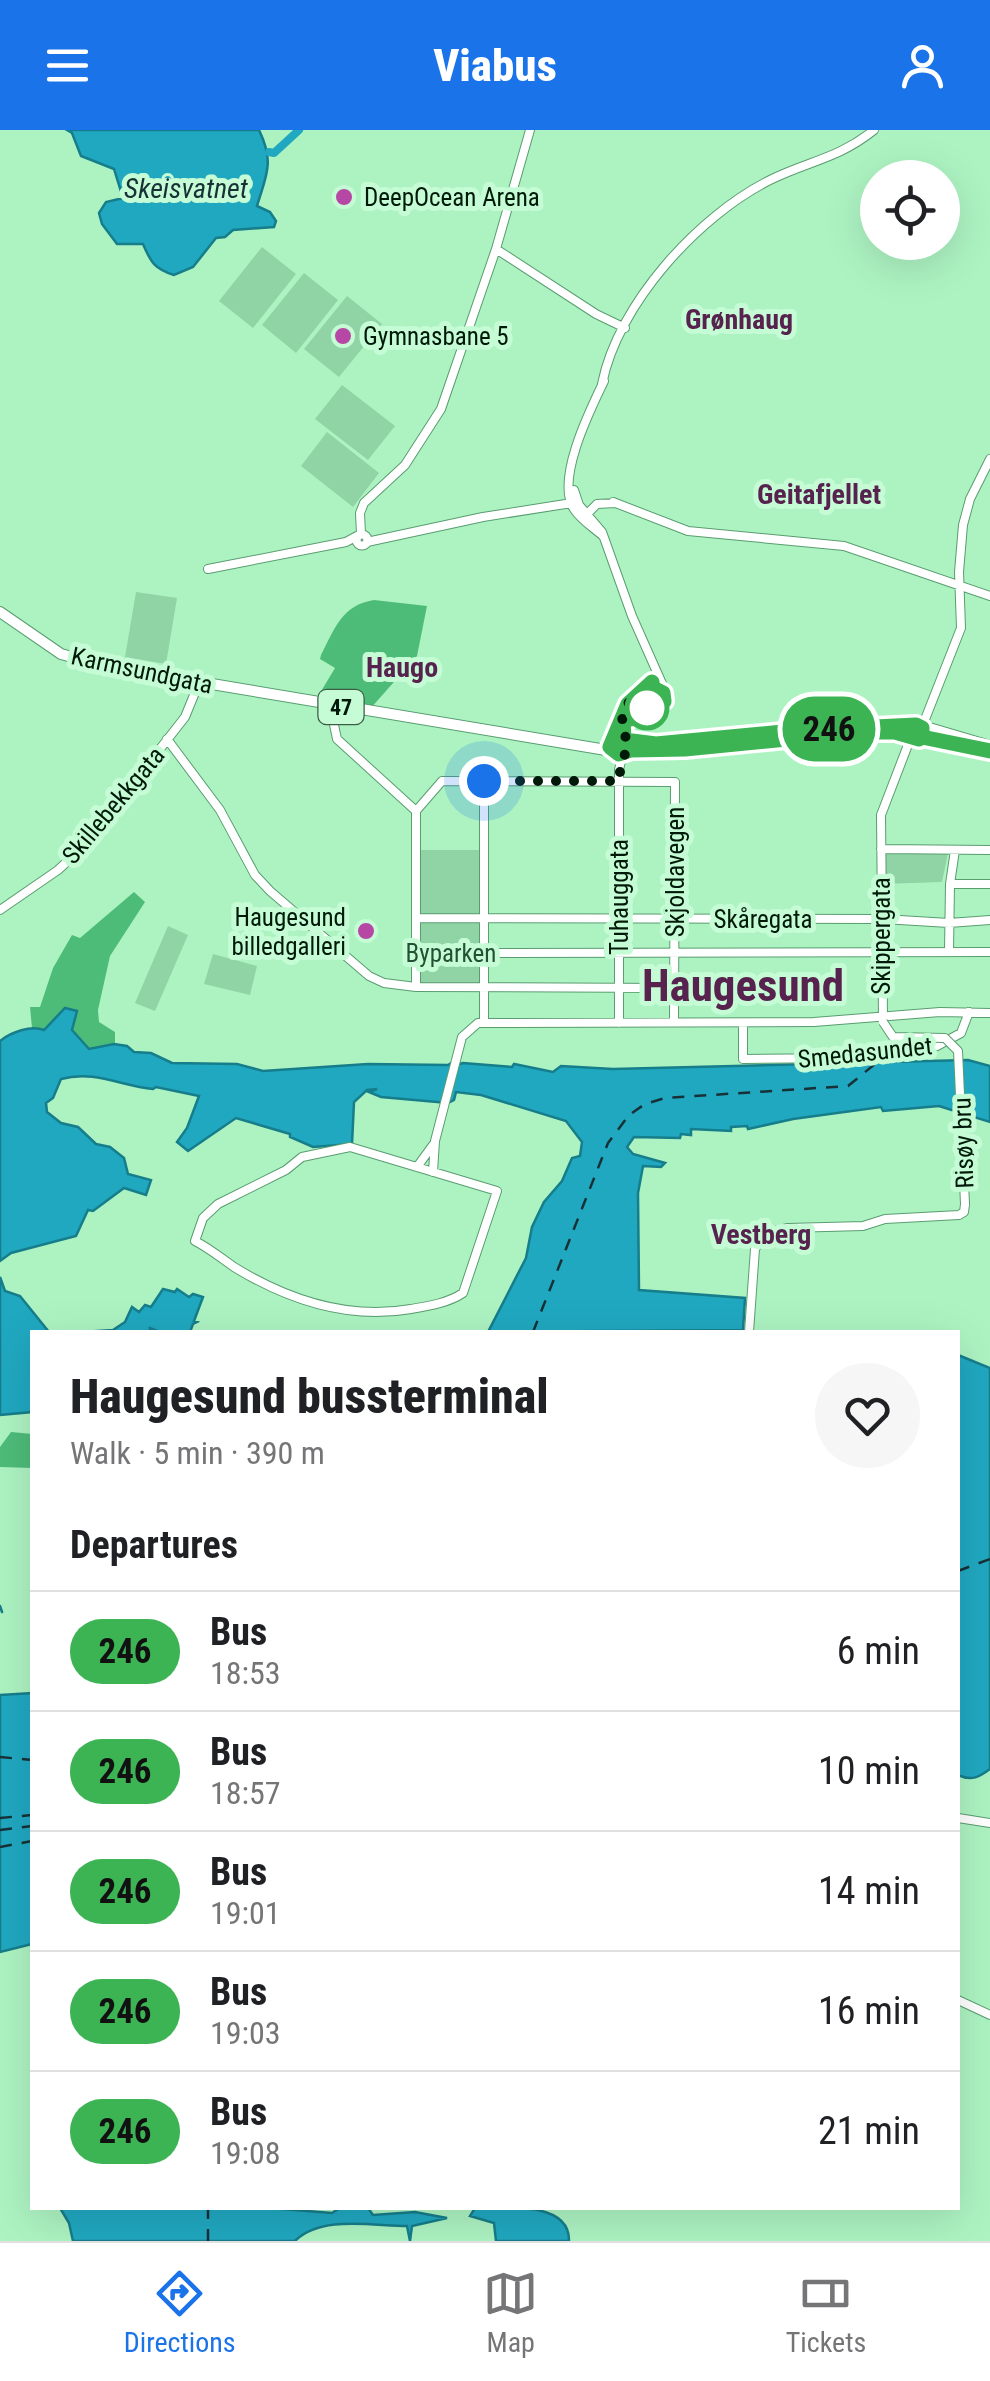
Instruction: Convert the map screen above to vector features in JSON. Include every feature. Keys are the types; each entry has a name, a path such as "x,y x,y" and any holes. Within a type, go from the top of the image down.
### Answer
{"main road":[{"name":"Karmsundgata","path":"0,614 54,650 104,666 618,746 685,749 883,731 916,732 990,749"}],"street":[{"path":"362,539 360,514 364,504 406,465 442,408 496,249 530,130"},
{"path":"618,746 623,714 634,696 655,682 604,536 573,502 570,474 575,452 624,330 682,247 724,210 768,182 832,158 874,130"},
{"path":"496,249 624,330"},
{"name":"Skippergata","path":"883,1019 883,807 962,628 962,536 966,513 990,460"},
{"path":"208,569 573,502"},
{"path":"587,516 608,503 693,532 844,546 990,596"},
{"name":"Skillebekkgata","path":"0,910 78,853 190,709 201,681"},
{"path":"337,705 337,739 416,811"},
{"path":"168,739 220,810 255,875 369,976 394,986 416,987 674,988"},
{"name":"Tuhauggata","path":"618,746 619,1023"},
{"path":"416,987 416,811 442,780 619,781"},
{"path":"484,781 484,1023"},
{"name":"Skjoldavegen","path":"619,781 675,782 674,1022"},
{"path":"881,849 990,850"},
{"path":"948,952 954,850"},
{"path":"950,884 990,884"},
{"name":"Skåregata","path":"416,918 883,918 949,923 990,920"},
{"path":"484,953 990,952"},
{"name":"Smedasundet","path":"743,1023 743,1059 814,1059 943,1045 964,1030 969,1012"},
{"path":"433,1172 435,1141 462,1038 473,1026 814,1022 990,1012"},
{"name":"Risøy bru","path":"750,1330 754,1256 762,1236 780,1228 863,1226 885,1218 960,1215 965,1204 958,1051 945,1038 894,1037 883,1019"},
{"path":"417,1167 435,1141"},
{"path":"340,1148 358,1149 433,1172 498,1192 468,1287 461,1295 430,1305 390,1312 338,1310 304,1301 253,1278 195,1241 208,1210 278,1174 302,1156 340,1148"},
{"path":"960,1818 990,1823"},
{"path":"960,2001 990,2015"}],"green space":[{"path":"262,247 296,274 253,328 219,301"},
{"path":"304,273 338,300 296,353 262,325"},
{"name":"Gymnasbane 5","path":"347,296 382,324 339,377 304,349"},
{"path":"342,385 395,426 368,460 315,419"},
{"path":"327,432 379,473 353,507 301,466"},
{"path":"136,592 177,598 166,664 125,657"},
{"path":"374,600 427,606 417,656 370,709 317,698 335,668 320,659 335,627 354,607"},
{"path":"416,850 483,850 483,919 416,918"},
{"path":"885,853 948,853 942,882 882,884"},
{"path":"134,892 145,902 110,956 98,1010 99,1022 115,1032 115,1044 89,1049 75,1036 64,1009 44,1030 32,1028 30,1007 40,1007 53,968 72,935 80,938"},
{"name":"Byparken","path":"420,921 481,922 482,985 420,984"},
{"path":"168,926 188,935 155,1011 135,1003"},
{"path":"213,954 257,966 250,995 204,984"},
{"path":"11,1432 30,1434 30,1468 0,1467 0,1447"}],"water":[{"name":"Skeisvatnet","path":"67,130 259,130 268,160 257,206 270,212 276,221 274,227 233,230 216,238 193,267 174,275 162,270 151,261 143,244 117,244 102,224 99,213 106,202 123,198 114,169 81,156"},
{"path":"65,1008 77,1011 72,1030 89,1049 114,1044 172,1063 237,1064 263,1071 453,1062 512,1067 514,1064 553,1072 561,1066 613,1069 968,1060 990,1066 990,1122 939,1106 883,1111 881,1107 748,1129 731,1127 731,1131 691,1129 691,1135 681,1134 680,1138 634,1137 627,1147 633,1154 665,1163 661,1167 643,1166 638,1193 639,1290 745,1298 743,1330 489,1330 526,1258 532,1227 544,1202 562,1181 572,1158 580,1156 582,1142 566,1121 481,1095 456,1092 454,1100 448,1103 381,1097 369,1092 377,1089 367,1090 354,1102 352,1144 313,1147 290,1134 236,1118 188,1151 177,1142 199,1096 97,1077 61,1079 53,1098 46,1103 47,1112 61,1123 78,1127 96,1144 110,1147 124,1158 128,1174 151,1180 146,1195 124,1188 93,1211 88,1210 76,1236 11,1253 0,1261 0,1041 21,1030 44,1030"},
{"path":"0,1277 5,1291 20,1296 47,1330 30,1330 30,1412 0,1415"},
{"path":"163,1289 203,1297 194,1321 197,1322 191,1330 113,1330 125,1322 132,1307 139,1312 145,1305 151,1307"},
{"path":"960,1356 990,1368 990,1769 971,1778 960,1775"},
{"path":"30,1693 30,1944 0,1952 0,1695"},
{"path":"61,2210 369,2210 373,2215 415,2212 447,2218 412,2226 410,2241 407,2226 348,2224 319,2228 295,2241 73,2241"},
{"path":"474,2210 536,2210 559,2219 569,2241 496,2241 494,2223 470,2216"}],"waterway":[{"path":"269,152 274,153 299,130"},
{"path":"0,1606 2,1612"}],"ferry route":[{"path":"534,1330 608,1143 629,1115 645,1104 665,1098 848,1086 875,1064"},
{"path":"960,1570 990,1559"},
{"path":"0,1757 30,1760"},
{"path":"0,1818 30,1815"},
{"path":"0,1830 30,1826"},
{"path":"0,1847 30,1841"},
{"path":"208,2210 208,2241"}],"bus line":[{"name":"246","path":"919,739 875,731 619,754 610,747 628,704 652,682 653,688 663,693 664,701 623,719 622,739 656,744 793,731 919,725 924,732 922,737 990,751"}],"place":[{"name":"DeepOcean Arena","path":"344,197"},
{"name":"Gymnasbane 5","path":"343,336"},
{"name":"Haugesund billedgalleri","path":"366,931"}],"district":[{"name":"Grønhaug","path":"739,319"},
{"name":"Geitafjellet","path":"819,494"},
{"name":"Haugo","path":"402,667"},
{"name":"Haugesund","path":"743,985"},
{"name":"Vestberg","path":"761,1234"}],"route":[{"path":"484,781 619,781 626,746 622,739 624,711 639,695 647,708"}]}
